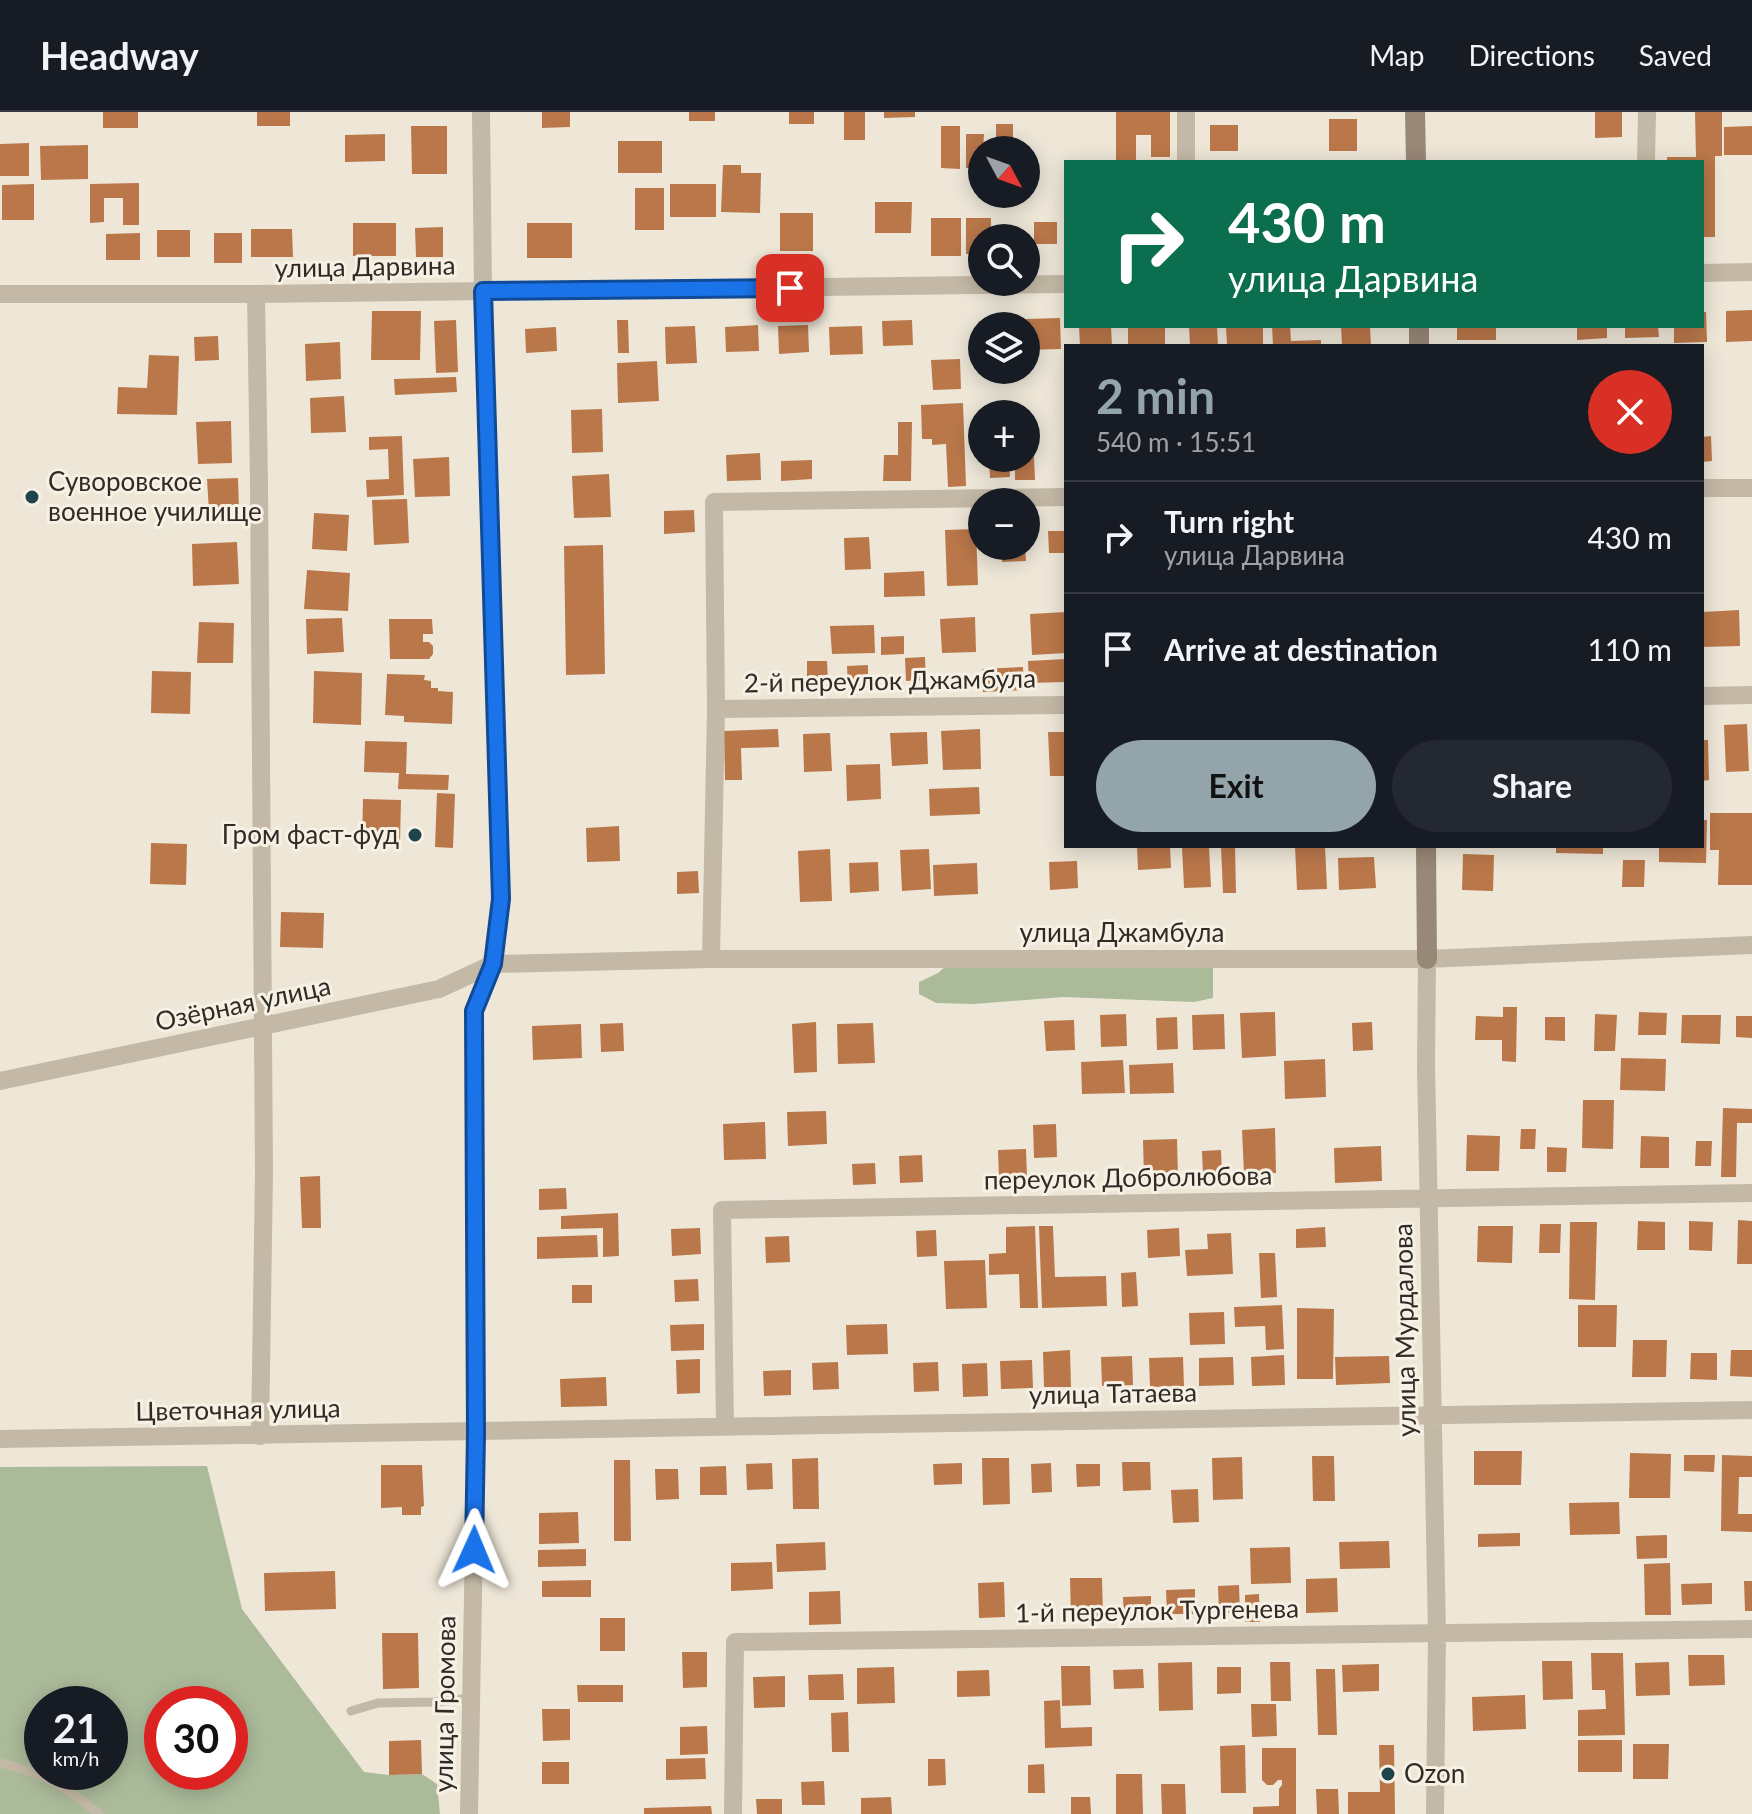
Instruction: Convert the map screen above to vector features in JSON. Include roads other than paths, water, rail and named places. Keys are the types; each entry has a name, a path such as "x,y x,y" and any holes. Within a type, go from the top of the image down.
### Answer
{"street":[{"name":"улица Громова","path":"469,1814 476,1433 474,1011 493,964 501,899 483,291 481,112"},
{"path":"1186,112 1186,160"},
{"path":"1415,112 1416,160"},
{"path":"1646,160 1647,112"},
{"path":"1704,273 1752,272"},
{"name":"улица Дарвина","path":"0,294 256,294 1064,284"},
{"path":"256,294 264,1172 260,1436"},
{"path":"1704,488 1752,488"},
{"path":"711,959 716,709 714,502 1064,497"},
{"path":"1704,696 1752,695"},
{"name":"2-й переулок Джамбула","path":"716,709 1064,705"},
{"name":"улица Мурдалова","path":"1426,848 1426,1066 1437,1634 1435,1814"},
{"name":"улица Джамбула","path":"493,964 711,959 1427,959 1752,945"},
{"name":"Озёрная улица","path":"1,1081 439,989 493,964"},
{"name":"переулок Добролюбова","path":"725,1426 722,1210 1752,1193"},
{"name":"улица Татаева","path":"476,1433 725,1426 1752,1410"},
{"name":"Цветочная улица","path":"0,1439 476,1433"},
{"name":"1-й переулок Тургенева","path":"733,1814 735,1642 1752,1629"}],"lane":[{"path":"351,1711 378,1703 471,1698"},
{"path":"0,1763 27,1769 56,1782 99,1814"}],"place":[{"name":"Суворовское военное училище","path":"32,497"},
{"name":"Гром фаст-фуд","path":"415,835"},
{"name":"Ozon","path":"1388,1774"}]}
